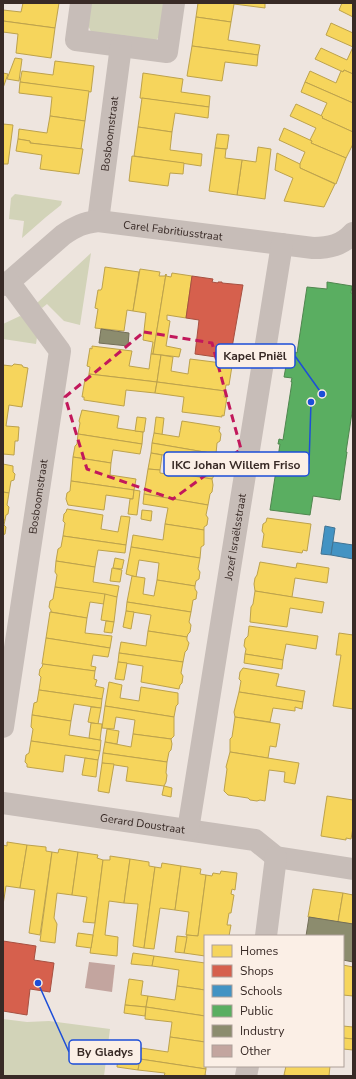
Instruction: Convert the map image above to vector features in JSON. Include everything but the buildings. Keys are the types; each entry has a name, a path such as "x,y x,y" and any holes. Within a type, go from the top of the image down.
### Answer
{"street":[{"path":"81,3 76,40 167,52 174,3"},
{"name":"Bosboomstraat","path":"98,221 121,46"},
{"name":"Carel Fabritiusstraat","path":"6,284 63,235 85,222 98,221 313,248 325,248 337,245 353,233"},
{"name":"Jozef Israëlsstraat","path":"188,830 282,244"},
{"name":"Bosboomstraat","path":"3,727 60,351 6,284"},
{"name":"Gerard Doustraat","path":"3,803 255,840 276,857"},
{"path":"266,935 276,857 353,869"}],"highlighted area":[{"path":"144,332 212,343 241,449 173,499 87,469 65,397"}],"green space":[{"path":"89,3 167,3 162,33 154,43 92,34 87,23"},
{"path":"15,194 62,201 61,205 22,238 24,221 9,219 11,198"},
{"path":"91,253 80,325 64,321 47,304 42,308 37,303"},
{"path":"20,316 37,337 36,344 3,339 3,324"},
{"path":"3,1019 27,1022 49,1021 110,1029 104,1076 3,1076"}],"place":[{"name":"Kapel Pniël","path":"322,394"},
{"name":"IKC Johan Willem Friso","path":"311,402"},
{"name":"By Gladys","path":"38,983"}]}
